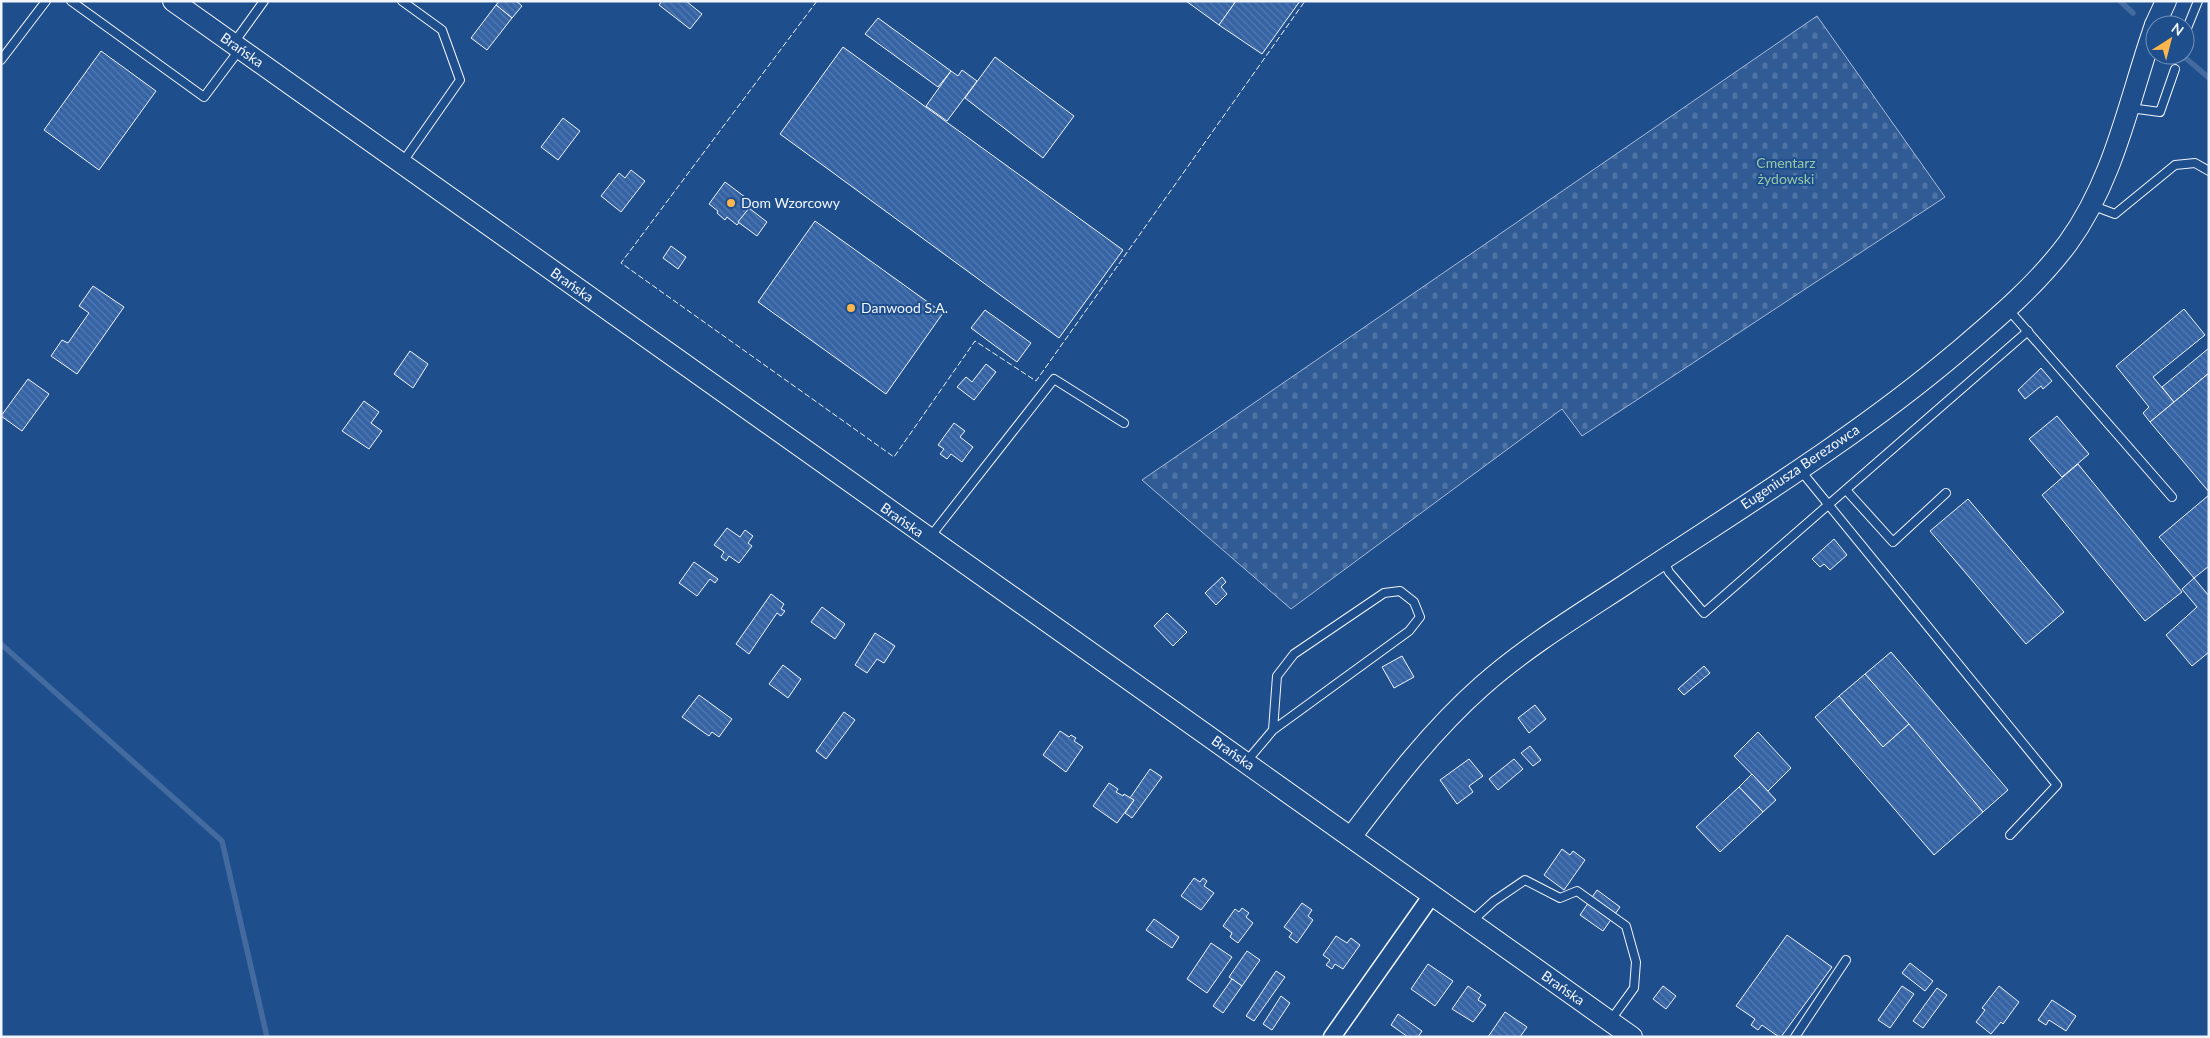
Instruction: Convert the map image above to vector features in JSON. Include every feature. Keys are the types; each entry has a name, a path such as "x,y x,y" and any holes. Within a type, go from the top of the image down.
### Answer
{"street":[{"name":"Brańska","path":"173,1 1632,1037"},
{"name":"Eugeniusza Berezowca","path":"2160,15 2166,1"},
{"name":"Eugeniusza Berezowca","path":"1352,837 1422,746 1481,686 1529,649 1800,469 1914,389 2008,309 2068,242 2091,205 2117,149 2145,53"},
{"path":"1332,1037 1432,895"}],"lane":[{"path":"1,60 46,1"},
{"path":"71,1 204,97 264,1"},
{"path":"402,1 442,30 460,80 402,164"},
{"path":"2192,15 2198,1"},
{"path":"2130,108 2160,112 2175,69"},
{"path":"2091,205 2115,214 2175,165 2195,163 2209,172"},
{"path":"2008,309 2172,498"},
{"path":"1663,560 1669,572 1704,613 2028,331"},
{"path":"929,539 1054,379 1124,423"},
{"path":"1800,469 2057,785 2010,835"},
{"path":"1846,490 1894,542 1946,492"},
{"path":"1246,762 1273,730 1409,630 1420,617 1414,602 1400,591 1384,593 1294,654 1277,676 1273,730"},
{"path":"1471,922 1494,901 1525,880 1560,898 1577,891 1626,926 1636,962 1634,988 1610,1021"},
{"path":"1795,1037 1846,960"}],"green space":[{"name":"Cmentarz żydowski","path":"1817,16 1945,197 1582,436 1562,409 1291,609 1142,480"}],"building":[{"path":"499,1 516,1 522,6 512,18 496,5"},
{"path":"662,1 686,1 702,14 690,29 659,5"},
{"path":"1186,1 1236,1 1219,25"},
{"path":"1236,1 1300,1 1262,54 1219,25"},
{"path":"496,5 512,18 487,50 471,38"},
{"path":"878,18 951,71 938,87 865,34"},
{"path":"843,47 1123,250 1059,338 780,134"},
{"path":"101,51 156,91 99,170 44,130"},
{"path":"995,57 1074,116 1043,158 965,98"},
{"path":"962,70 977,81 947,121 926,106 951,71 958,76"},
{"path":"563,118 580,131 558,160 541,147"},
{"path":"631,170 645,181 621,212 601,196 619,173 625,178"},
{"name":"Dom Wzorcowy","path":"725,182 753,203 737,225 727,217 725,220 709,204"},
{"path":"749,208 767,222 757,236 738,222"},
{"name":"Danwood S.A.","path":"815,221 943,313 886,394 758,302"},
{"path":"671,246 686,257 678,269 663,258"},
{"path":"93,286 124,307 77,374 51,356 62,340 68,343 89,313 79,306"},
{"path":"2184,309 2205,335 2153,377 2174,402 2150,422 2143,413 2149,407 2116,366"},
{"path":"985,310 1031,343 1017,362 971,328"},
{"path":"2209,348 2209,373 2174,402 2162,387"},
{"path":"410,351 428,364 413,388 394,374"},
{"path":"986,364 996,372 974,400 957,387 966,377 972,382"},
{"path":"2041,368 2052,381 2043,389 2041,386 2025,399 2018,390"},
{"path":"2209,373 2209,492 2150,422"},
{"path":"28,379 49,394 22,431 1,416"},
{"path":"364,401 379,412 371,423 382,431 369,449 342,431"},
{"path":"2057,416 2089,454 2062,477 2029,439"},
{"path":"954,423 965,431 960,437 973,447 962,462 951,454 947,459 940,454 944,449 938,445"},
{"path":"2078,464 2182,592 2145,621 2042,495"},
{"path":"2209,495 2209,566 2194,578 2159,537"},
{"path":"1968,499 2064,612 2026,644 1930,531"},
{"path":"727,528 740,537 745,530 753,536 748,543 752,546 739,563 729,556 726,561 721,557 724,552 714,545"},
{"path":"1834,539 1847,555 1830,570 1824,564 1820,567 1812,559"},
{"path":"694,562 718,579 715,583 710,579 697,596 679,583"},
{"path":"1222,577 1226,582 1221,587 1227,594 1216,605 1205,593"},
{"path":"2194,578 2209,596 2209,652 2192,666 2166,635 2197,607 2182,589"},
{"path":"771,594 784,604 781,609 785,611 781,616 777,613 749,654 736,644"},
{"path":"822,607 845,624 835,639 811,622"},
{"path":"1167,613 1187,632 1173,646 1154,626"},
{"path":"875,633 895,646 884,663 877,659 867,673 855,665"},
{"path":"1891,652 2008,790 1983,812 1865,674"},
{"path":"1402,656 1414,677 1394,688 1382,667"},
{"path":"783,665 801,679 788,698 769,684"},
{"path":"1704,666 1710,673 1684,695 1678,689"},
{"path":"1865,674 1909,724 1883,747 1839,696"},
{"path":"699,695 732,719 719,737 712,732 709,736 682,717"},
{"path":"1839,696 1883,747 1909,724 1983,812 1934,855 1815,717"},
{"path":"1535,705 1546,719 1529,733 1518,718"},
{"path":"844,712 855,720 826,759 816,751"},
{"path":"1060,731 1069,737 1071,735 1076,738 1074,741 1083,747 1066,772 1043,755"},
{"path":"1758,732 1791,768 1768,791 1734,756"},
{"path":"1530,746 1541,760 1533,766 1521,753"},
{"path":"1469,759 1483,776 1469,786 1473,792 1457,804 1440,780"},
{"path":"1514,759 1523,769 1498,790 1489,779"},
{"path":"1150,769 1162,777 1132,818 1125,813 1134,800 1130,798"},
{"path":"1752,774 1776,800 1763,812 1739,787"},
{"path":"1109,783 1118,789 1116,792 1134,800 1117,823 1093,806"},
{"path":"1739,787 1763,812 1720,852 1696,827"},
{"path":"1562,849 1570,855 1573,851 1585,860 1564,890 1544,875"},
{"path":"1194,878 1200,882 1203,878 1207,881 1204,886 1214,893 1201,910 1181,896"},
{"path":"1597,890 1620,907 1603,931 1580,915"},
{"path":"1302,903 1312,910 1308,916 1313,920 1297,943 1289,937 1292,933 1284,927"},
{"path":"1242,908 1249,913 1246,917 1253,923 1238,943 1230,937 1232,933 1223,926 1235,909 1239,912"},
{"path":"1154,919 1179,937 1172,948 1146,930"},
{"path":"1787,935 1832,967 1781,1037 1779,1037 1762,1025 1758,1030 1751,1025 1755,1019 1736,1006"},
{"path":"1336,936 1347,943 1351,938 1360,945 1343,969 1335,964 1332,969 1326,965 1330,960 1323,955"},
{"path":"1211,943 1232,957 1207,993 1187,979"},
{"path":"1247,951 1260,960 1242,986 1229,977"},
{"path":"1910,963 1933,981 1925,991 1902,973"},
{"path":"1428,964 1453,981 1435,1006 1411,989"},
{"path":"1276,971 1285,977 1254,1021 1246,1016"},
{"path":"1232,979 1242,986 1223,1013 1213,1006"},
{"path":"1468,986 1481,995 1478,1000 1486,1005 1473,1022 1452,1009"},
{"path":"1663,986 1676,996 1666,1009 1653,999"},
{"path":"1902,986 1914,994 1890,1028 1878,1020"},
{"path":"1999,986 2019,1002 2003,1024 2001,1022 1991,1034 1976,1022 1985,1010 1982,1008"},
{"path":"1937,988 1947,995 1923,1028 1913,1021"},
{"path":"1281,996 1290,1003 1272,1030 1263,1024"},
{"path":"2052,1000 2076,1016 2066,1031 2049,1020 2046,1025 2038,1020"},
{"path":"1505,1012 1527,1027 1520,1037 1488,1037"},
{"path":"1398,1014 1422,1031 1418,1037 1408,1037 1391,1025"}],"waterway":[{"path":"2120,1 2133,13"},
{"path":"2194,65 2209,78"},
{"path":"1,644 222,841 267,1037"}],"fence":[{"path":"817,1 621,263 894,457 975,341 1036,381 1305,1"}],"place":[{"name":"Dom Wzorcowy","path":"731,203"},
{"name":"Danwood S.A.","path":"851,308"}]}
